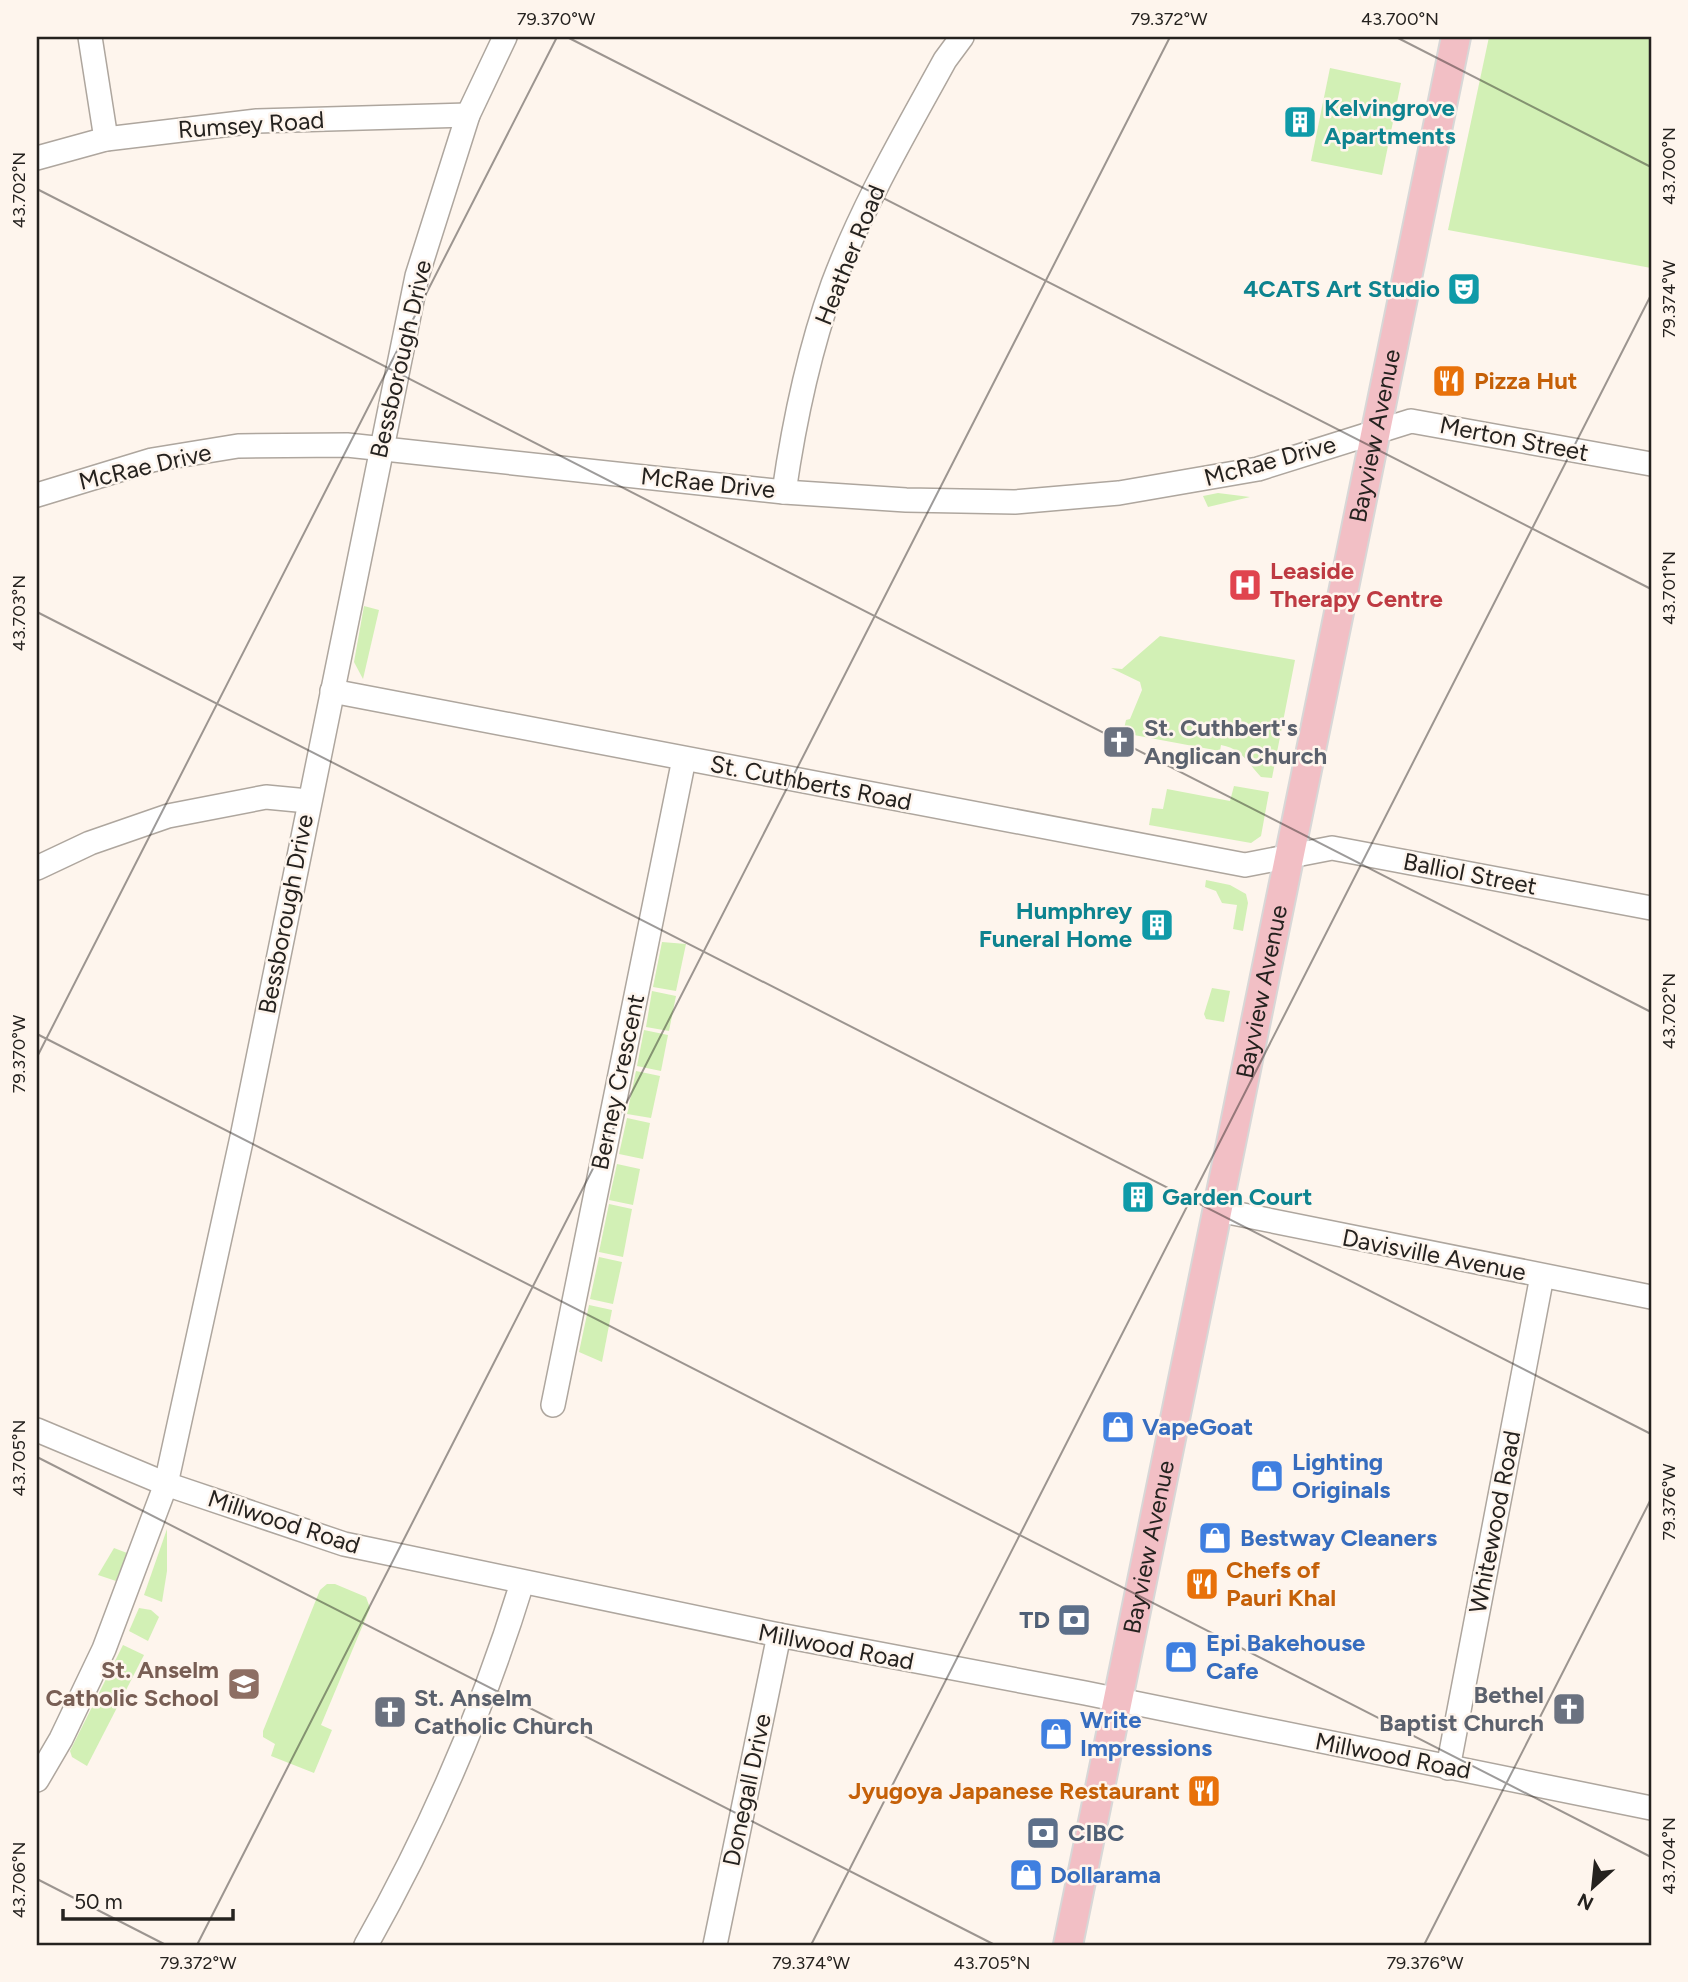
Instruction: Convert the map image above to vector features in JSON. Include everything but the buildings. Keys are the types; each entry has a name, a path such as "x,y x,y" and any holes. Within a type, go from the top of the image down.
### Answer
{"main road":[{"name":"Bayview Avenue","path":"1068,1945 1456,37"}],"street":[{"path":"90,37 106,139"},
{"name":"Bessborough Drive","path":"37,1780 61,1739 104,1649 166,1484 242,1137 308,801 417,276 468,116 505,37"},
{"name":"Heather Road","path":"784,492 811,355 833,285 861,218 945,60 962,37"},
{"name":"Rumsey Road","path":"37,158 106,139 257,121 468,116"},
{"name":"Merton Street","path":"1377,430 1418,421 1651,464"},
{"name":"McRae Drive","path":"37,495 152,460 237,446 381,448 784,492 906,500 1015,502 1119,493 1258,469 1377,430"},
{"name":"St. Cuthberts Road","path":"332,691 1245,865 1290,856"},
{"name":"Berney Crescent","path":"553,1405 684,759"},
{"path":"37,868 90,842 168,816 266,797 308,801"},
{"name":"Balliol Street","path":"1290,856 1332,848 1651,908"},
{"name":"Davisville Avenue","path":"1218,1210 1651,1297"},
{"name":"Whitewood Road","path":"1448,1768 1542,1276"},
{"name":"Millwood Road","path":"37,1430 166,1484 344,1544 779,1635 1651,1808"},
{"path":"366,1945 444,1793 496,1665 522,1583"},
{"name":"Donegall Drive","path":"715,1945 779,1635"}],"green space":[{"path":"1489,37 1651,37 1651,268 1448,230"},
{"path":"1330,68 1401,83 1382,175 1311,161"},
{"path":"1218,493 1250,497 1208,507 1203,496"},
{"path":"364,606 379,610 363,679 354,662"},
{"path":"1160,636 1295,660 1272,778 1261,777 1244,757 1228,747 1221,745 1220,751 1123,733 1126,720 1130,719 1142,690 1140,682 1111,668 1122,669"},
{"path":"1234,786 1269,792 1261,836 1251,843 1149,825 1152,808 1163,809 1167,789 1230,801"},
{"path":"1206,880 1230,885 1246,894 1248,903 1243,931 1233,929 1237,905 1222,903 1216,891 1205,887"},
{"path":"662,942 686,944 676,991 653,987"},
{"path":"1212,988 1230,991 1224,1022 1206,1019 1204,1014"},
{"path":"652,991 676,996 669,1031 646,1027"},
{"path":"644,1030 668,1035 661,1071 637,1066"},
{"path":"636,1071 660,1076 651,1118 627,1114"},
{"path":"627,1118 650,1123 643,1159 619,1154"},
{"path":"617,1164 640,1169 633,1205 609,1200"},
{"path":"609,1204 632,1209 623,1257 599,1252"},
{"path":"599,1257 622,1262 613,1304 590,1299"},
{"path":"589,1305 612,1310 602,1362 579,1352"},
{"path":"167,1529 167,1571 162,1602 144,1595"},
{"path":"114,1548 127,1553 116,1581 98,1575"},
{"path":"327,1584 335,1584 366,1597 370,1608 321,1725 332,1730 314,1773 271,1756 275,1744 263,1737 263,1731 320,1590"},
{"path":"139,1608 151,1610 159,1617 148,1641 129,1631"},
{"path":"123,1645 144,1655 87,1766 72,1757 70,1751"}],"place":[{"name":"Kelvingrove Apartments","path":"1300,122"},
{"name":"4CATS Art Studio","path":"1464,289"},
{"name":"Pizza Hut","path":"1449,381"},
{"name":"Leaside Therapy Centre","path":"1245,585"},
{"name":"St. Cuthbert's Anglican Church","path":"1119,742"},
{"name":"Humphrey Funeral Home","path":"1157,925"},
{"name":"Garden Court","path":"1138,1197"},
{"name":"VapeGoat","path":"1118,1427"},
{"name":"Lighting Originals","path":"1267,1476"},
{"name":"Bestway Cleaners","path":"1215,1538"},
{"name":"Chefs of Pauri Khal","path":"1202,1584"},
{"name":"TD","path":"1074,1620"},
{"name":"Epi Bakehouse Cafe","path":"1181,1657"},
{"name":"St. Anselm Catholic School","path":"244,1684"},
{"name":"Bethel Baptist Church","path":"1569,1709"},
{"name":"St. Anselm Catholic Church","path":"390,1712"},
{"name":"Write Impressions","path":"1056,1734"},
{"name":"Jyugoya Japanese Restaurant","path":"1204,1791"},
{"name":"CIBC","path":"1043,1833"},
{"name":"Dollarama","path":"1026,1875"}]}
